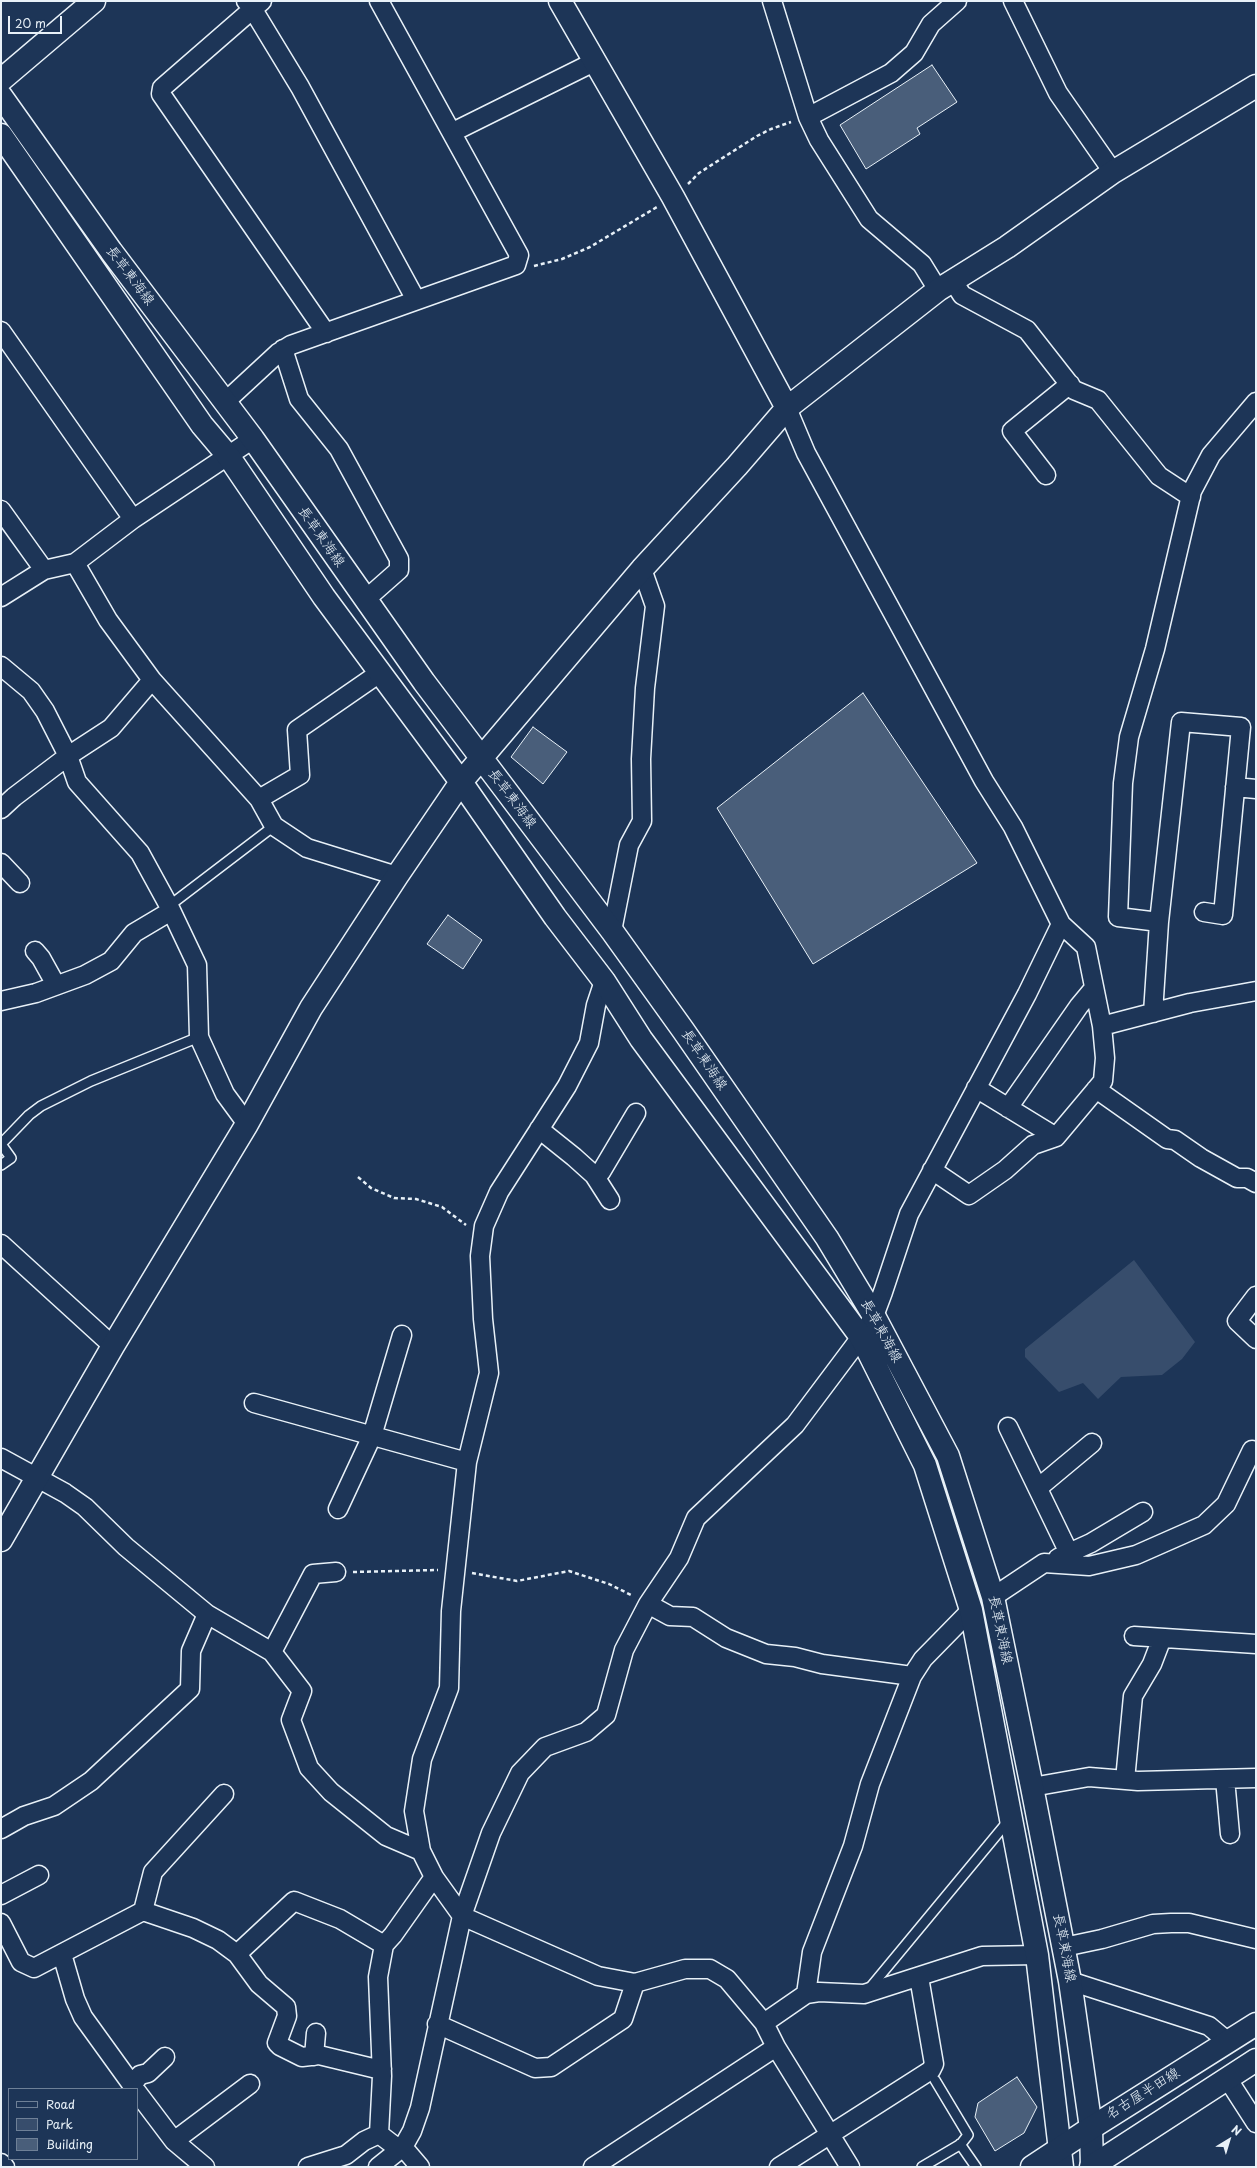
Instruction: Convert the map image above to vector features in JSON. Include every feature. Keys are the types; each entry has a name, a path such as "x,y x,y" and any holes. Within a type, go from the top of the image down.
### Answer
{"main road":[{"path":"1,80 94,1"},
{"path":"560,1 673,197 787,408"},
{"path":"1,1540 113,1346 247,1124 311,1008 397,876 461,782 642,570 737,466 787,408 946,285 1007,247 1113,172 1256,86"},
{"name":"長草東海線","path":"1,96 111,251 253,439 365,600 481,759 612,931 827,1238 874,1316 948,1456 993,1597 1032,1787 1070,1980 1091,2128 1092,2167"},
{"name":"長草東海線","path":"1,135 202,425 229,456 324,597 461,782 555,917 604,981 640,1039 861,1337 925,1465 971,1610 1012,1816 1037,1955 1061,2158"},
{"name":"名古屋半田線","path":"1032,2167 1061,2158 1091,2128 1256,2024"},
{"path":"1092,2167 1256,2060"}],"street":[{"path":"225,402 283,349 516,265 518,255 453,132 379,1"},
{"path":"772,1 808,117 819,140 869,219 946,285 1027,330 1074,390 1098,400 1159,476 1191,497"},
{"path":"808,117 891,73 914,53 931,24 957,1"},
{"path":"1012,1 1058,93 1113,172"},
{"path":"326,334 161,94 162,88 253,3 416,300"},
{"path":"453,132 594,62"},
{"path":"1,331 133,519"},
{"path":"283,349 299,399 339,449 399,559 398,570 365,600"},
{"path":"1046,475 1012,431 1070,384"},
{"path":"1160,922 1118,917 1123,783 1129,737 1155,649 1191,497 1211,455 1256,402"},
{"path":"787,408 806,453 984,781 1013,827 1061,924 1086,947 1102,1026 1106,1058 1103,1081 1056,1137 1033,1146 1005,1170 969,1195 932,1170"},
{"path":"1,597 44,570 75,563 133,519 253,439"},
{"path":"1,510 44,570"},
{"path":"75,563 108,620 152,680 259,798 274,826 307,848 397,876"},
{"path":"612,931 629,845 642,821 641,759 645,688 655,606 642,570"},
{"path":"1,666 34,696 45,711 68,756 77,782 140,853 170,909 196,965 199,1037 225,1094 247,1124"},
{"path":"259,798 300,775 297,730 381,672"},
{"path":"1,809 14,797 68,756 111,728 152,680"},
{"path":"1152,1013 1181,722 1241,727 1223,915 1204,912"},
{"path":"1235,787 1256,789"},
{"path":"1,863 20,883"},
{"path":"1,1001 36,993 56,986 85,975 111,962 134,933 170,909"},
{"path":"378,2167 401,2149 412,2131 420,2108 437,2024 462,1916 491,1833 520,1773 545,1747 586,1732 606,1715 624,1650 648,1604 679,1558 696,1518 794,1425 861,1337 874,1316 909,1214 1027,994 1061,924"},
{"path":"35,951 41,958 56,986"},
{"path":"604,981 596,1005 589,1043 568,1086 499,1192 484,1226 480,1256 483,1319 489,1373 467,1462 455,1569 449,1688 422,1759 414,1811 421,1851 434,1876 462,1916 598,1976 635,1982 685,1969 710,1969 727,1979 764,2022 776,2047 850,2167"},
{"path":"1008,1108 1079,1006 1094,988"},
{"path":"1102,1026 1190,1003 1256,991"},
{"path":"976,1088 1056,1137"},
{"path":"1096,1089 1167,1139 1175,1140 1201,1158 1237,1178 1247,1178 1256,1183"},
{"path":"594,1175 601,1172 636,1113"},
{"path":"540,1129 594,1175 610,1200"},
{"path":"1,1244 113,1346"},
{"path":"1256,1296 1237,1321 1256,1339"},
{"path":"338,1509 372,1436 402,1335"},
{"path":"254,1403 467,1462"},
{"path":"1008,1426 1069,1553"},
{"path":"1038,1488 1092,1443"},
{"path":"1044,1563 1089,1566 1136,1555 1204,1525 1226,1504 1252,1450"},
{"path":"1,1458 65,1493 85,1507 126,1547 207,1614 272,1652 302,1692 291,1720 309,1768 331,1792 386,1836 421,1851"},
{"path":"993,1597 1044,1563 1091,1544 1143,1512"},
{"path":"272,1652 313,1574 336,1572"},
{"path":"648,1604 670,1616 693,1617 726,1638 766,1654 822,1664 912,1676"},
{"path":"806,1994 812,1952 853,1846 870,1784 912,1676 923,1659 971,1610"},
{"path":"1,1829 24,1816 54,1806 91,1781 190,1689 191,1651 207,1614"},
{"path":"1134,1636 1256,1644"},
{"path":"1125,1780 1133,1696 1152,1664 1162,1638"},
{"path":"1032,1787 1089,1777 1125,1780 1256,1778"},
{"path":"1225,1779 1230,1834"},
{"path":"143,1911 153,1872 224,1794"},
{"path":"1,1895 39,1875"},
{"path":"379,2134 382,2069 378,1977 384,1945 393,1935 434,1876"},
{"path":"237,1954 294,1901 340,1919 384,1945"},
{"path":"1,1923 21,1962 34,1968 143,1911 193,1928 218,1940 237,1954 259,1984 286,2007 287,2016 277,2043 293,2054 302,2057 319,2055 377,2070 382,2069"},
{"path":"1064,1947 1102,1939 1153,1924 1171,1923 1189,1923 1256,1939"},
{"path":"62,1954 75,1999 84,2017 135,2088"},
{"path":"764,2022 806,1994 819,1992 864,1994 982,1956 1037,1955"},
{"path":"779,2167 931,2070 934,2064 919,1977"},
{"path":"1070,1980 1209,2026 1227,2041"},
{"path":"437,2024 535,2068 551,2067 623,2019 635,1982"},
{"path":"314,2056 316,2033"},
{"path":"593,2167 776,2047"},
{"path":"135,2088 140,2076 148,2072 165,2057"},
{"path":"1227,2078 1256,2123"},
{"path":"174,2141 250,2084"},
{"path":"138,2092 174,2141 205,2167"},
{"path":"379,2134 401,2149 420,2167"},
{"path":"308,2167 346,2155 364,2140 379,2134"},
{"path":"1,2163 5,2167"}],"lane":[{"path":"170,909 274,826"},
{"path":"1,1165 11,1158 1,1144 29,1115 41,1106 91,1081 199,1037"},
{"path":"864,1994 1012,1816"},
{"path":"922,2167 960,2144 968,2135 935,2080"},
{"path":"960,2144 976,2167"}],"path":[{"path":"516,265 528,267 562,259 590,247 673,197 699,173 757,136 771,128 808,117"},
{"path":"358,1177 371,1188 394,1198 416,1199 442,1207 467,1226"},
{"path":"336,1572 455,1569 517,1581 569,1571 609,1584 648,1604"}],"green space":[{"path":"1134,1260 1195,1342 1182,1359 1162,1375 1121,1377 1098,1399 1083,1383 1059,1392 1025,1357 1025,1349"}],"building":[{"path":"932,65 957,102 917,128 920,134 866,169 840,125"},
{"path":"863,693 977,863 813,964 717,808"},
{"path":"533,727 567,752 543,784 511,757"},
{"path":"448,915 482,940 463,969 427,944"},
{"path":"1017,2077 1037,2107 1024,2133 995,2151 975,2117 978,2103"}]}
